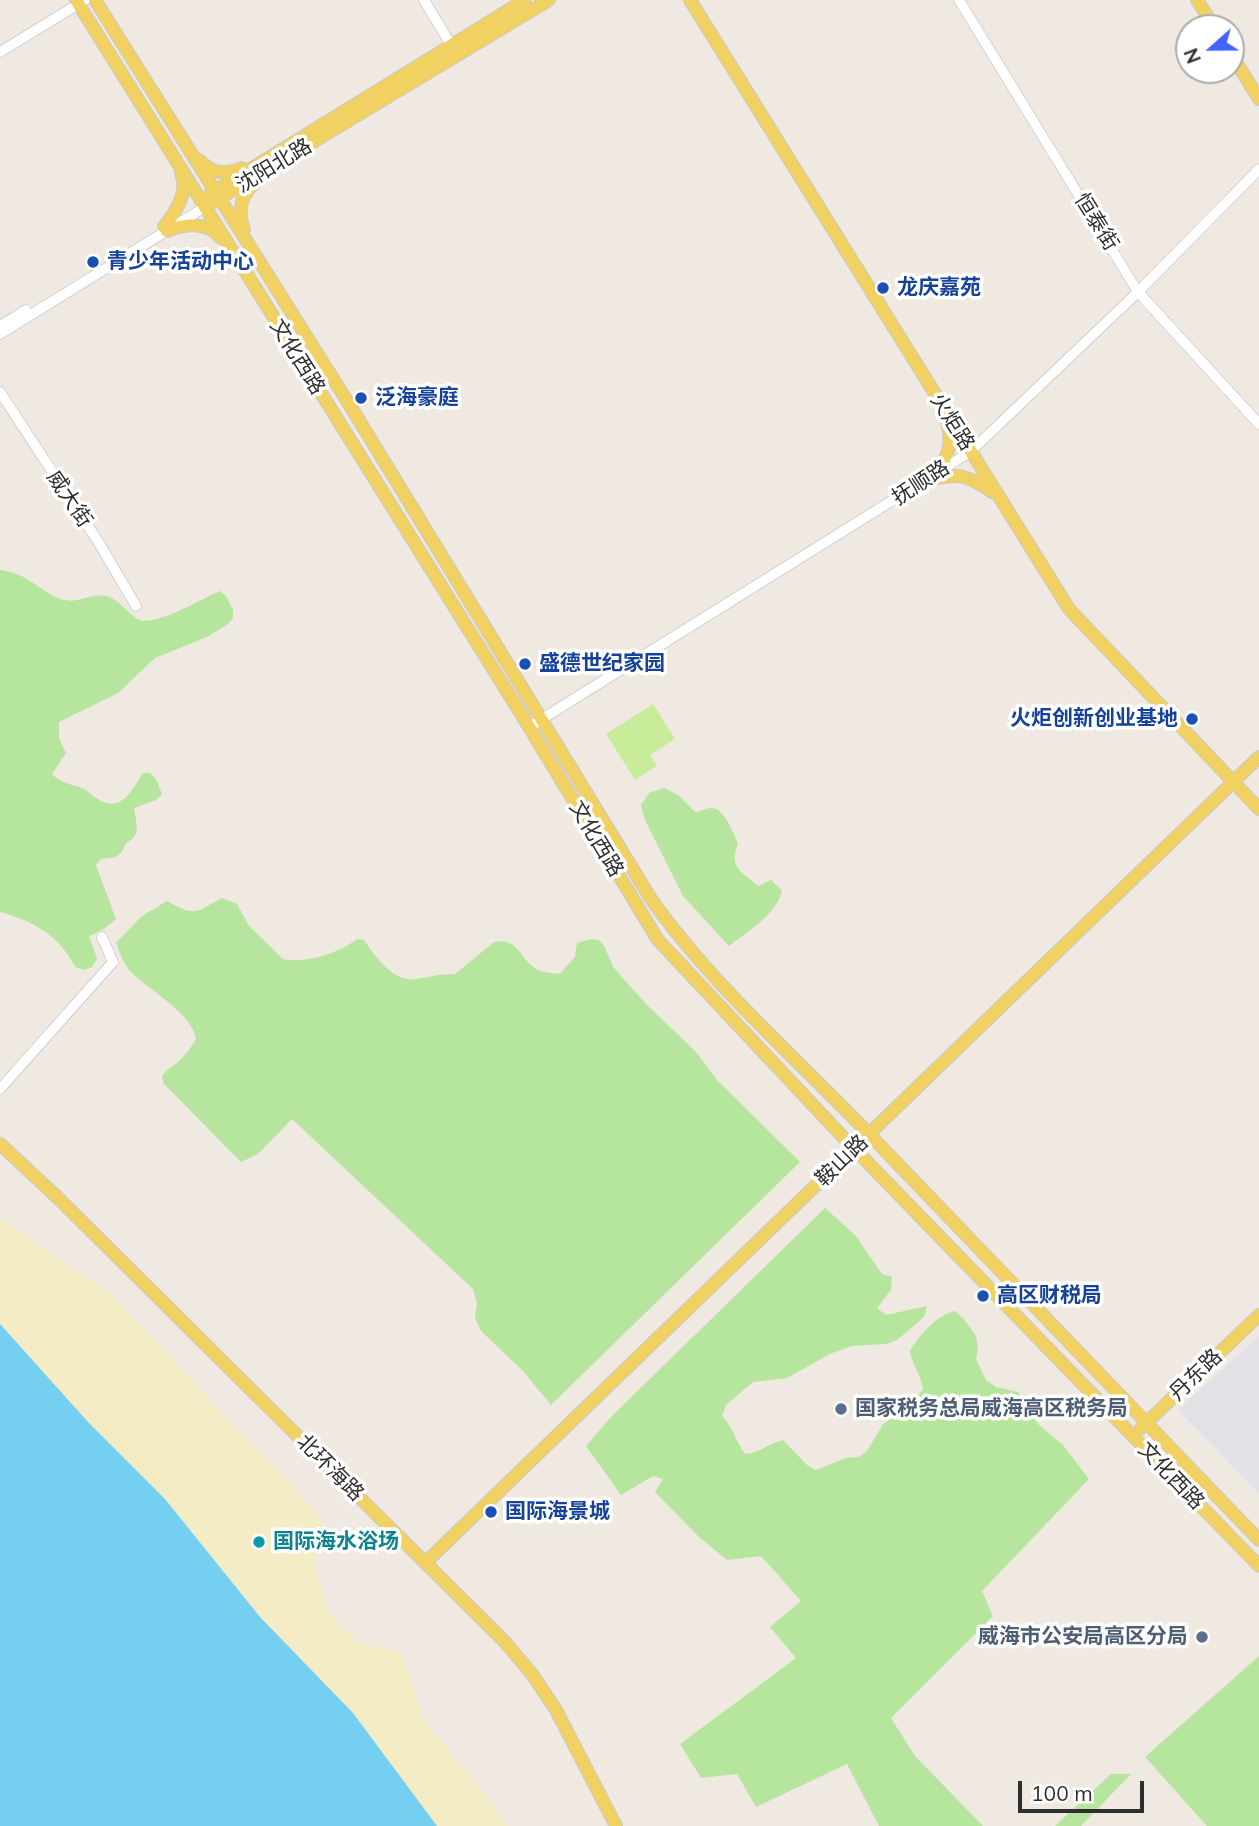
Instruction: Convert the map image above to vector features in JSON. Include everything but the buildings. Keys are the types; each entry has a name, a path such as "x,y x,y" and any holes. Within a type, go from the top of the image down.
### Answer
{"main road":[{"name":"文化西路","path":"95,0 354,412 651,899 673,930 701,964 869,1134 1014,1288 1259,1540"},
{"name":"沈阳北路","path":"454,50 525,0"},
{"name":"沈阳北路","path":"203,204 454,50 549,0"},
{"name":"火炬路","path":"690,0 1069,609 1259,809"},
{"name":"文化西路","path":"80,1 659,940 688,974 855,1149 1259,1566"},
{"path":"1245,76 1259,99"},
{"path":"184,145 203,164 222,174 272,161"},
{"path":"165,229 177,211 184,181 172,153"},
{"path":"250,246 240,219 240,206 245,194 272,161"},
{"path":"165,229 191,224 204,228 218,234 234,254"},
{"path":"928,480 947,458 950,447 941,405"},
{"path":"928,480 951,475 963,476 975,480 998,496"},
{"name":"鞍山路","path":"425,1563 1259,757"},
{"name":"北环海路","path":"0,1144 504,1641 532,1674 556,1710 616,1826"},
{"name":"丹东路","path":"1133,1436 1259,1315"}],"street":[{"path":"424,0 454,50"},
{"name":"恒泰街","path":"959,0 1138,292 1259,424"},
{"path":"0,52 80,1"},
{"name":"抚顺路","path":"529,727 970,452 1138,292 1259,169"},
{"name":"沈阳北路","path":"0,334 203,204"},
{"name":"沈阳北路","path":"0,326 165,229"},
{"name":"威大街","path":"0,392 99,543 136,606"},
{"path":"0,1089 113,962 102,937"}],"shaded area":[{"path":"1259,1336 1259,1493 1178,1410"}],"green space":[{"path":"0,570 31,581 65,600 93,596 111,598 140,620 157,619 220,591 226,596 233,610 233,618 228,624 207,637 155,658 118,693 59,722 59,738 66,753 52,774 59,779 112,804 125,798 143,773 150,773 156,779 162,794 156,800 134,808 137,828 134,837 126,843 120,854 101,859 96,865 116,919 89,936 97,959 92,967 85,970 75,967 61,946 44,931 0,912"},
{"path":"653,704 675,739 650,755 657,766 635,780 606,734"},
{"path":"664,788 678,795 695,812 711,808 720,812 728,821 738,843 735,858 741,872 758,886 771,880 782,891 768,915 729,946 683,896 645,820 641,805 649,793"},
{"path":"222,898 237,904 249,926 283,959 312,959 332,953 357,939 364,940 392,973 408,979 455,974 494,942 502,941 514,946 538,970 560,974 575,957 577,943 599,940 614,968 647,1005 696,1052 718,1081 800,1162 551,1405 523,1371 481,1331 475,1318 477,1304 473,1289 292,1119 258,1154 241,1162 164,1084 164,1074 191,1048 196,1039 193,1029 179,1011 129,970 116,943 142,916 167,901 195,911"},
{"path":"825,1208 855,1235 882,1274 892,1277 891,1290 877,1308 886,1315 927,1306 924,1317 897,1340 886,1344 852,1346 830,1354 787,1378 753,1382 726,1405 722,1416 745,1454 783,1440 807,1465 816,1470 846,1458 858,1457 867,1451 883,1424 923,1390 910,1351 923,1332 935,1321 955,1311 976,1336 976,1359 986,1380 996,1387 1018,1392 1038,1424 1063,1445 1089,1479 982,1591 993,1616 891,1718 915,1756 983,1826 879,1826 847,1764 756,1807 737,1774 701,1778 680,1744 796,1658 770,1627 801,1601 761,1556 727,1560 699,1537 655,1492 663,1479 653,1476 621,1495 586,1446 614,1414"},
{"path":"1259,1656 1259,1826 1207,1826 1145,1757"},
{"path":"1111,1774 1131,1774 1081,1826 1055,1826"}],"sand":[{"name":"国际海水浴场","path":"0,1218 112,1295 322,1519 315,1566 329,1614 358,1643 401,1652 424,1720 497,1809 507,1826 437,1826 353,1713 260,1617 165,1499 88,1422 0,1324"}],"water":[{"path":"0,1324 88,1422 165,1499 260,1617 353,1713 437,1826 0,1826"}],"place":[{"name":"青少年活动中心","path":"93,262"},
{"name":"龙庆嘉苑","path":"883,288"},
{"name":"泛海豪庭","path":"361,398"},
{"name":"盛德世纪家园","path":"525,664"},
{"name":"火炬创新创业基地","path":"1192,719"},
{"name":"高区财税局","path":"983,1296"},
{"name":"国家税务总局威海高区税务局","path":"841,1409"},
{"name":"国际海景城","path":"491,1512"},
{"name":"国际海水浴场","path":"259,1542"},
{"name":"威海市公安局高区分局","path":"1202,1637"}]}
